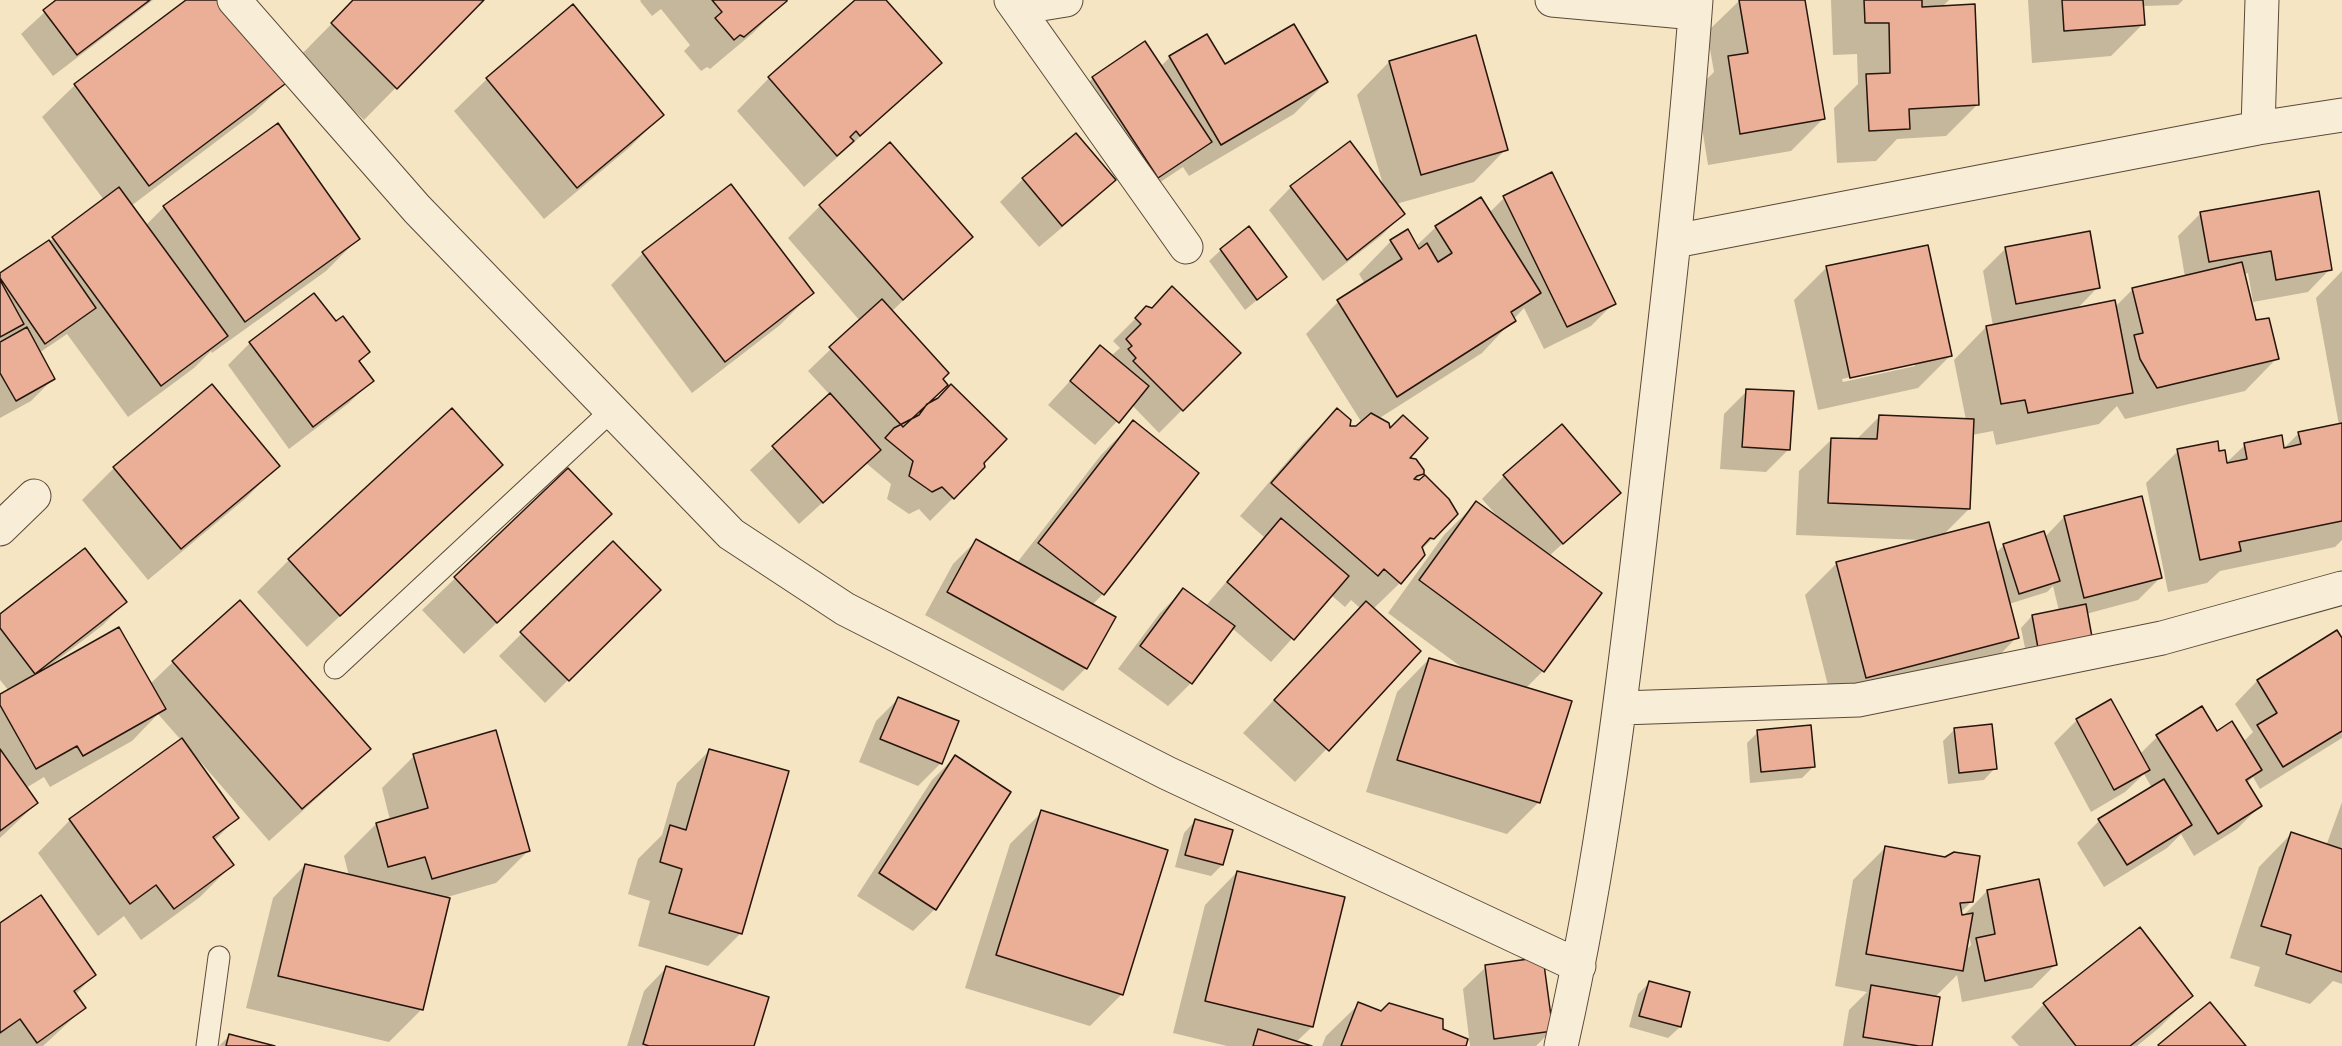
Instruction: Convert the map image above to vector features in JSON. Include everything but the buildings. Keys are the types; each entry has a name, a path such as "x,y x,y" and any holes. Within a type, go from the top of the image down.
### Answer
{"street":[{"path":"234,0 417,208 731,534 845,609 1167,774 1579,966"},
{"path":"1014,4 1066,0"},
{"path":"1552,0 1696,7 1675,241 1621,708 1579,966 1560,1046"},
{"path":"2258,128 2262,0"},
{"path":"1014,4 1186,247"},
{"path":"1675,241 2258,128 2342,115"},
{"path":"0,529 34,496"},
{"path":"1621,708 1858,700 2162,638 2342,588"}],"lane":[{"path":"335,668 611,411"},
{"path":"207,1046 219,957"}]}
